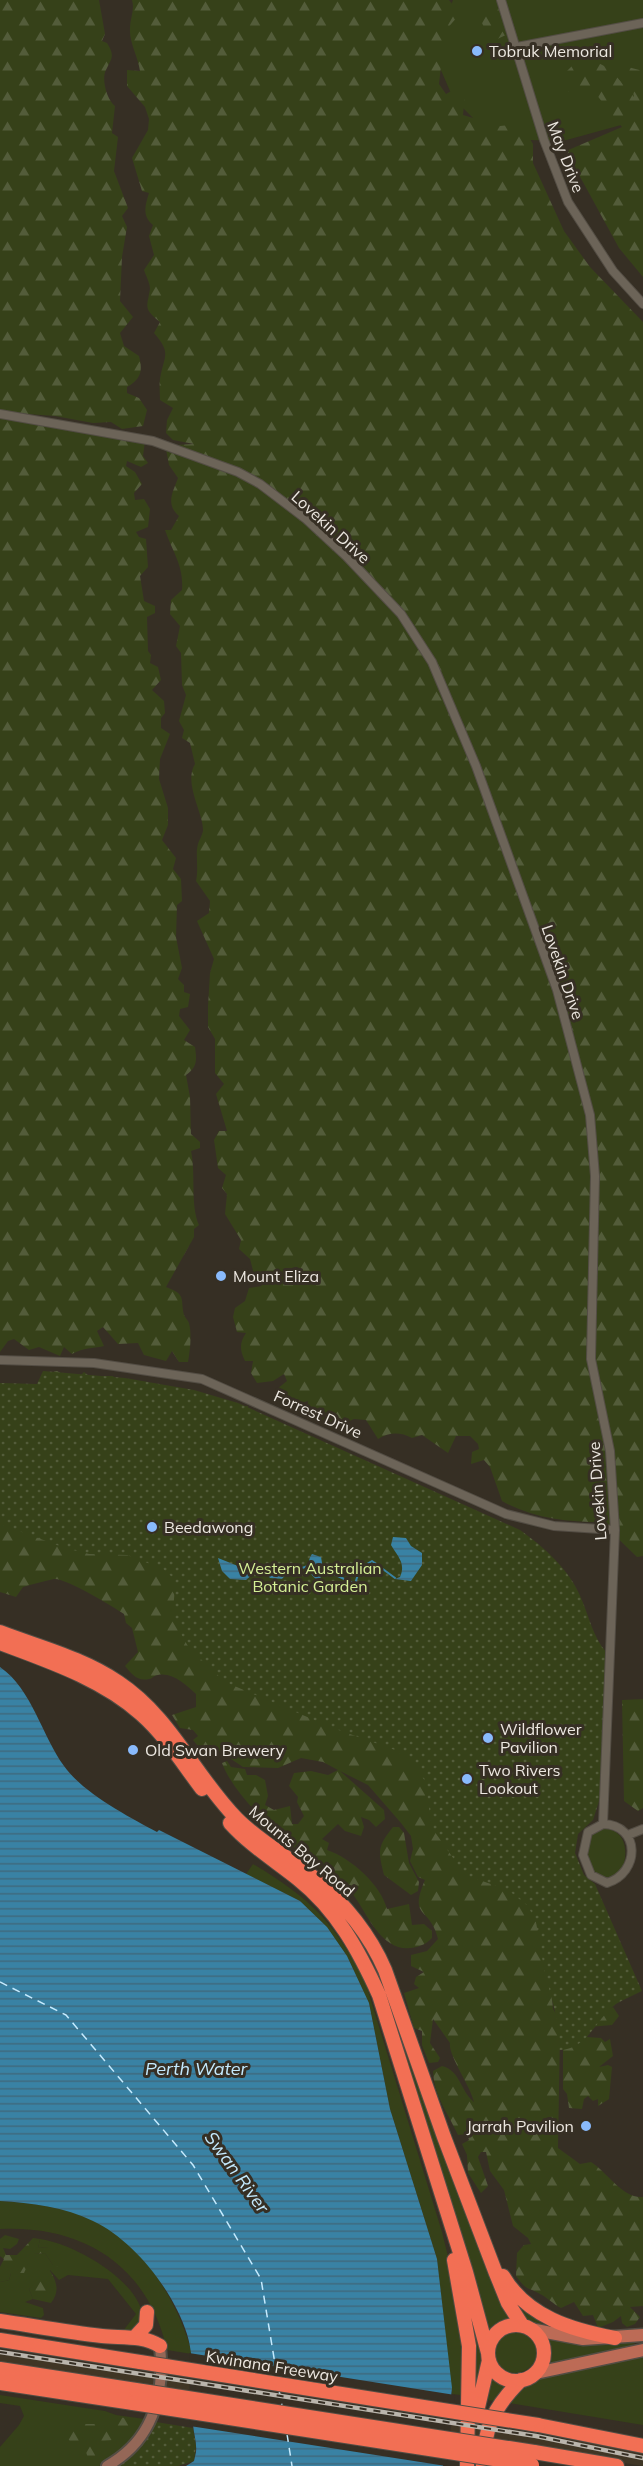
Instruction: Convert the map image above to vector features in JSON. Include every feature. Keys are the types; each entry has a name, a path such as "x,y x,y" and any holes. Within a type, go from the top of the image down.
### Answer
{"highway":[{"name":"Mounts Bay Road","path":"0,1632 81,1663 117,1681 134,1693 179,1741 238,1819 313,1877 352,1915 376,1950 385,1970 425,2088 481,2235 508,2303 526,2327"},
{"name":"Mounts Bay Road","path":"0,1643 92,1681 140,1713 235,1829 257,1850 298,1879 331,1911 361,1954 379,1995 466,2272 488,2356"},
{"path":"418,2121 452,2251 467,2327 470,2365 468,2466"},
{"path":"481,2235 506,2281 528,2305 573,2329 615,2338"},
{"path":"134,2337 146,2325 147,2312"},
{"path":"0,2321 94,2335 134,2337 152,2341 160,2346"},
{"path":"468,2466 492,2339 501,2329 526,2327 542,2341 544,2352 542,2363 536,2373 521,2380 504,2397 494,2414 486,2432 483,2466"},
{"name":"Kwinana Freeway","path":"0,2340 538,2425 643,2446"},
{"path":"488,2356 499,2375 509,2380 521,2380"},
{"path":"0,2369 135,2396 534,2461 617,2466"},
{"path":"0,2383 135,2396"}],"main road":[{"path":"526,2327 583,2339 643,2335"},
{"path":"536,2373 643,2350"}],"street":[{"name":"May Drive","path":"501,0 544,140 568,202 613,271 643,304"},
{"path":"517,47 643,22"},
{"name":"Lovekin Drive","path":"0,414 153,441 238,472 260,484 306,519 346,556 400,614 432,662 476,766 557,990 590,1114 595,1176 591,1359 610,1451 615,1530 603,1824"},
{"name":"Forrest Drive","path":"0,1360 94,1363 202,1379 506,1514 554,1526 615,1530"},
{"path":"603,1824 618,1826 628,1835 631,1853 626,1872 618,1880 607,1883 591,1875 583,1855 588,1832 603,1824"},
{"path":"628,1835 643,1829"},
{"path":"107,2466 134,2446 151,2422 160,2396 160,2346"}],"shaded area":[{"path":"0,2350 601,2445 643,2455 643,2466 0,2365"}],"green space":[{"path":"0,0 99,0 105,34 102,41 107,43 112,54 104,79 107,94 115,106 112,133 118,137 114,171 128,208 122,216 127,227 122,257 120,301 133,317 120,333 124,346 139,356 140,374 127,387 127,393 139,398 147,410 143,426 122,429 111,422 93,423 55,416 0,412"},
{"path":"132,0 449,0 455,8 465,8 445,31 439,84 446,94 466,83 463,115 500,126 521,124 533,144 533,163 564,231 590,267 643,322 643,1556 637,1557 601,1522 550,1518 513,1507 502,1501 490,1467 484,1460 471,1464 472,1452 479,1449 478,1444 470,1436 456,1436 448,1453 422,1435 412,1438 395,1434 378,1439 366,1420 354,1419 332,1429 307,1412 308,1401 296,1405 282,1397 277,1389 287,1381 284,1374 273,1381 257,1383 251,1373 253,1361 245,1361 242,1354 241,1344 246,1333 237,1332 233,1317 235,1308 245,1301 249,1288 262,1286 255,1278 250,1259 239,1249 241,1240 225,1214 227,1194 222,1188 226,1175 218,1168 214,1140 219,1131 227,1131 216,1094 224,1084 215,1073 215,1039 208,1027 210,973 214,959 197,921 209,913 210,901 196,881 197,848 203,831 191,780 195,764 190,743 182,738 184,730 179,721 186,695 182,685 181,653 176,646 180,626 170,614 171,600 182,590 182,581 180,567 165,530 171,530 179,516 171,502 178,478 169,465 166,449 175,445 194,444 173,440 166,433 167,420 173,408 160,400 160,381 165,350 154,333 160,322 151,314 147,304 150,287 144,270 154,255 149,236 153,225 146,214 149,193 142,191 132,158 148,130 149,119 145,107 127,86 127,70 140,71 130,34"},
{"path":"453,0 643,0 643,119 563,141 528,140 475,120 453,98 440,68 441,28"},
{"path":"476,0 495,0 508,34 491,42 482,23 484,8"},
{"path":"583,55 610,69 634,97 628,67 643,71 643,277 619,248 566,151 622,127 592,89 567,92 559,79"},
{"path":"0,418 145,441 143,456 148,463 141,467 127,461 126,466 135,472 142,484 134,493 135,500 144,499 150,509 148,527 136,532 139,537 146,539 148,567 140,576 144,601 155,606 155,613 147,617 148,651 151,655 150,663 158,667 161,680 152,690 164,701 165,713 161,718 161,728 170,734 160,759 159,779 168,808 168,825 162,840 176,858 173,869 181,879 182,901 177,905 176,937 182,968 178,979 184,985 184,992 190,994 188,1007 180,1009 179,1016 190,1030 184,1040 195,1047 196,1056 192,1069 186,1075 190,1097 191,1134 200,1142 200,1148 191,1151 195,1208 199,1225 194,1229 194,1237 166,1287 180,1295 184,1315 189,1323 191,1337 188,1362 179,1362 172,1351 166,1361 144,1355 138,1343 118,1344 103,1327 97,1331 104,1346 84,1349 72,1354 64,1347 60,1356 39,1347 29,1350 14,1339 8,1341 0,1352"},
{"name":"Western Australian Botanic Garden","path":"43,1371 125,1378 194,1390 238,1403 520,1530 555,1560 576,1588 594,1633 606,1652 600,1798 593,1820 578,1834 575,1853 584,1875 595,1884 642,1991 616,2004 577,2045 559,2050 558,2023 544,1969 536,1922 528,1906 508,1890 465,1875 432,1828 425,1781 412,1762 395,1750 333,1728 225,1682 189,1648 181,1634 173,1612 175,1586 172,1577 163,1569 127,1555 89,1554 65,1548 0,1524 0,1383 37,1384"},
{"path":"57,1371 75,1381 84,1372 89,1376 113,1376 118,1384 239,1407 248,1406 247,1414 324,1648 543,1896 553,2009 557,2015 560,2033 558,2148 580,2164 591,2162 629,2194 643,2197 643,2306 630,2307 640,2317 635,2324 627,2327 622,2323 621,2316 598,2328 593,2315 583,2316 574,2302 561,2308 525,2287 516,2276 517,2253 524,2245 531,2244 528,2238 513,2226 504,2190 490,2171 486,2152 481,2152 478,2157 488,2186 481,2193 468,2173 467,2155 462,2144 469,2140 467,2134 458,2135 439,2096 433,2071 442,2066 453,2072 469,2098 474,2102 472,2095 452,2055 450,2043 433,2019 430,2043 440,2058 438,2062 429,2063 422,2045 422,2031 414,2028 404,1993 419,1988 414,1984 416,1977 424,1972 411,1966 411,1955 427,1951 438,1939 434,1928 420,1907 420,1893 425,1880 418,1877 410,1861 413,1849 411,1836 401,1823 368,1785 340,1771 384,1810 385,1819 376,1827 369,1820 361,1817 364,1827 361,1836 345,1831 338,1824 322,1839 329,1843 327,1850 346,1859 364,1873 384,1900 387,1909 409,1904 412,1925 424,1924 432,1931 432,1938 428,1942 412,1948 400,1948 384,1938 373,1926 351,1892 292,1846 250,1806 222,1763 227,1761 231,1767 245,1769 247,1775 256,1775 265,1780 268,1796 265,1805 274,1810 290,1806 292,1824 298,1824 304,1816 297,1802 298,1797 289,1786 294,1773 311,1771 328,1775 338,1770 323,1762 301,1758 278,1768 243,1767 216,1749 198,1746 193,1740 198,1736 193,1730 180,1728 172,1715 196,1707 196,1694 184,1683 169,1675 157,1675 145,1680 135,1676 125,1666 138,1652 132,1628 126,1623 124,1614 89,1593 54,1579 23,1587 16,1597 0,1592 0,1497 38,1385 44,1374"},
{"path":"643,1699 643,1808 638,1811 624,1801 622,1700"},
{"path":"393,1827 399,1827 404,1833 409,1863 419,1882 418,1891 411,1895 384,1875 380,1850"},
{"path":"599,1828 615,1832 624,1842 625,1857 621,1873 609,1878 594,1873 587,1854 591,1834"},
{"path":"253,1864 290,1889 319,1913 342,1942 365,1981 442,2232 456,2289 463,2342 465,2389 460,2395 452,2394 437,2259 390,2109 369,2003 347,1956 327,1927 300,1901 246,1874"},
{"path":"386,2000 477,2240 514,2317 490,2331"},
{"path":"613,2007 619,2016 612,2025 589,2027 587,2037 601,2038 605,2042 610,2039 613,2056 599,2067 608,2065 612,2067 609,2099 598,2106 598,2099 593,2101 588,2096 584,2099 582,2109 569,2108 567,2094 563,2089 563,2032"},
{"path":"0,2201 66,2210 102,2225 118,2236 147,2264 159,2281 179,2317 192,2354 167,2350 158,2321 145,2295 128,2274 108,2256 85,2243 59,2234 0,2229"},
{"path":"5,2235 19,2239 17,2244 10,2249 3,2248 6,2255 17,2255 33,2238 40,2239 38,2248 49,2247 62,2251 66,2259 60,2268 53,2265 45,2253 34,2254 35,2265 28,2264 24,2273 11,2273 9,2280 0,2282 0,2267 4,2259 0,2256 0,2239"},
{"path":"40,2239 54,2242 87,2256 119,2279 132,2292 140,2306 143,2320 134,2331 123,2331 136,2314 108,2279 68,2275 59,2280 50,2270 29,2289 33,2299 25,2302 43,2308 44,2315 41,2318 0,2312 0,2282 9,2280 11,2273 28,2264 33,2254 45,2253 53,2265 49,2247 38,2248"},
{"path":"44,2261 56,2287 55,2297 51,2303 33,2299 29,2289 36,2281 33,2274"},
{"path":"511,2297 541,2321 543,2326 523,2319"},
{"path":"471,2322 481,2357 474,2392"},
{"path":"515,2329 531,2335 537,2351 531,2367 515,2373 499,2367 493,2351 499,2335"},
{"path":"544,2338 600,2345 637,2342 545,2365 547,2345"},
{"path":"643,2352 643,2425 509,2403 536,2380 553,2373"},
{"path":"489,2376 505,2386 494,2401 486,2400"},
{"path":"0,2395 145,2419 133,2439 99,2466 0,2466 0,2447 24,2416 20,2406 0,2403"},
{"path":"117,2417 135,2419 132,2430 120,2445 113,2440 104,2441 97,2459 89,2461 86,2452 78,2452 66,2436 65,2432 80,2424 103,2424"},
{"path":"156,2422 193,2428 196,2446 194,2461 178,2466 119,2466 141,2447"}],"water":[{"path":"393,1537 406,1538 411,1546 422,1553 422,1565 411,1581 395,1579 400,1577 402,1568 391,1545"},
{"path":"312,1554 321,1557 324,1574 318,1580 309,1568"},
{"path":"218,1558 238,1566 246,1574 254,1573 246,1580 230,1579 222,1571"},
{"path":"272,1565 296,1570 287,1573 282,1579 270,1578 263,1569"},
{"name":"Perth Water","path":"0,1667 11,1676 29,1700 56,1754 72,1776 83,1786 107,1804 157,1832 159,1830 300,1901 327,1927 347,1956 369,2003 390,2109 437,2259 452,2388 443,2466 186,2466 194,2461 196,2449 190,2345 181,2318 162,2285 137,2254 123,2241 93,2221 71,2212 48,2207 0,2201"}],"pier":[{"path":"189,2353 455,2395 446,2466 190,2426"}],"waterway":[{"path":"325,1570 355,1584 360,1568 372,1561 395,1578"},
{"path":"296,1570 308,1566"},
{"path":"254,1573 264,1571"}],"ferry route":[{"path":"0,1982 66,2015 193,2165 261,2279 277,2376"},
{"path":"279,2390 282,2406"},
{"path":"287,2434 292,2466"}],"railway":[{"path":"0,2352 536,2436 643,2458"}],"place":[{"name":"Tobruk Memorial","path":"477,51"},
{"name":"Mount Eliza","path":"221,1276"},
{"name":"Beedawong","path":"152,1527"},
{"name":"Wildflower Pavilion","path":"488,1738"},
{"name":"Old Swan Brewery","path":"133,1750"},
{"name":"Two Rivers Lookout","path":"467,1779"},
{"name":"Jarrah Pavilion","path":"586,2126"}],"water label":[{"name":"Swan River","path":"237,2172"}]}
